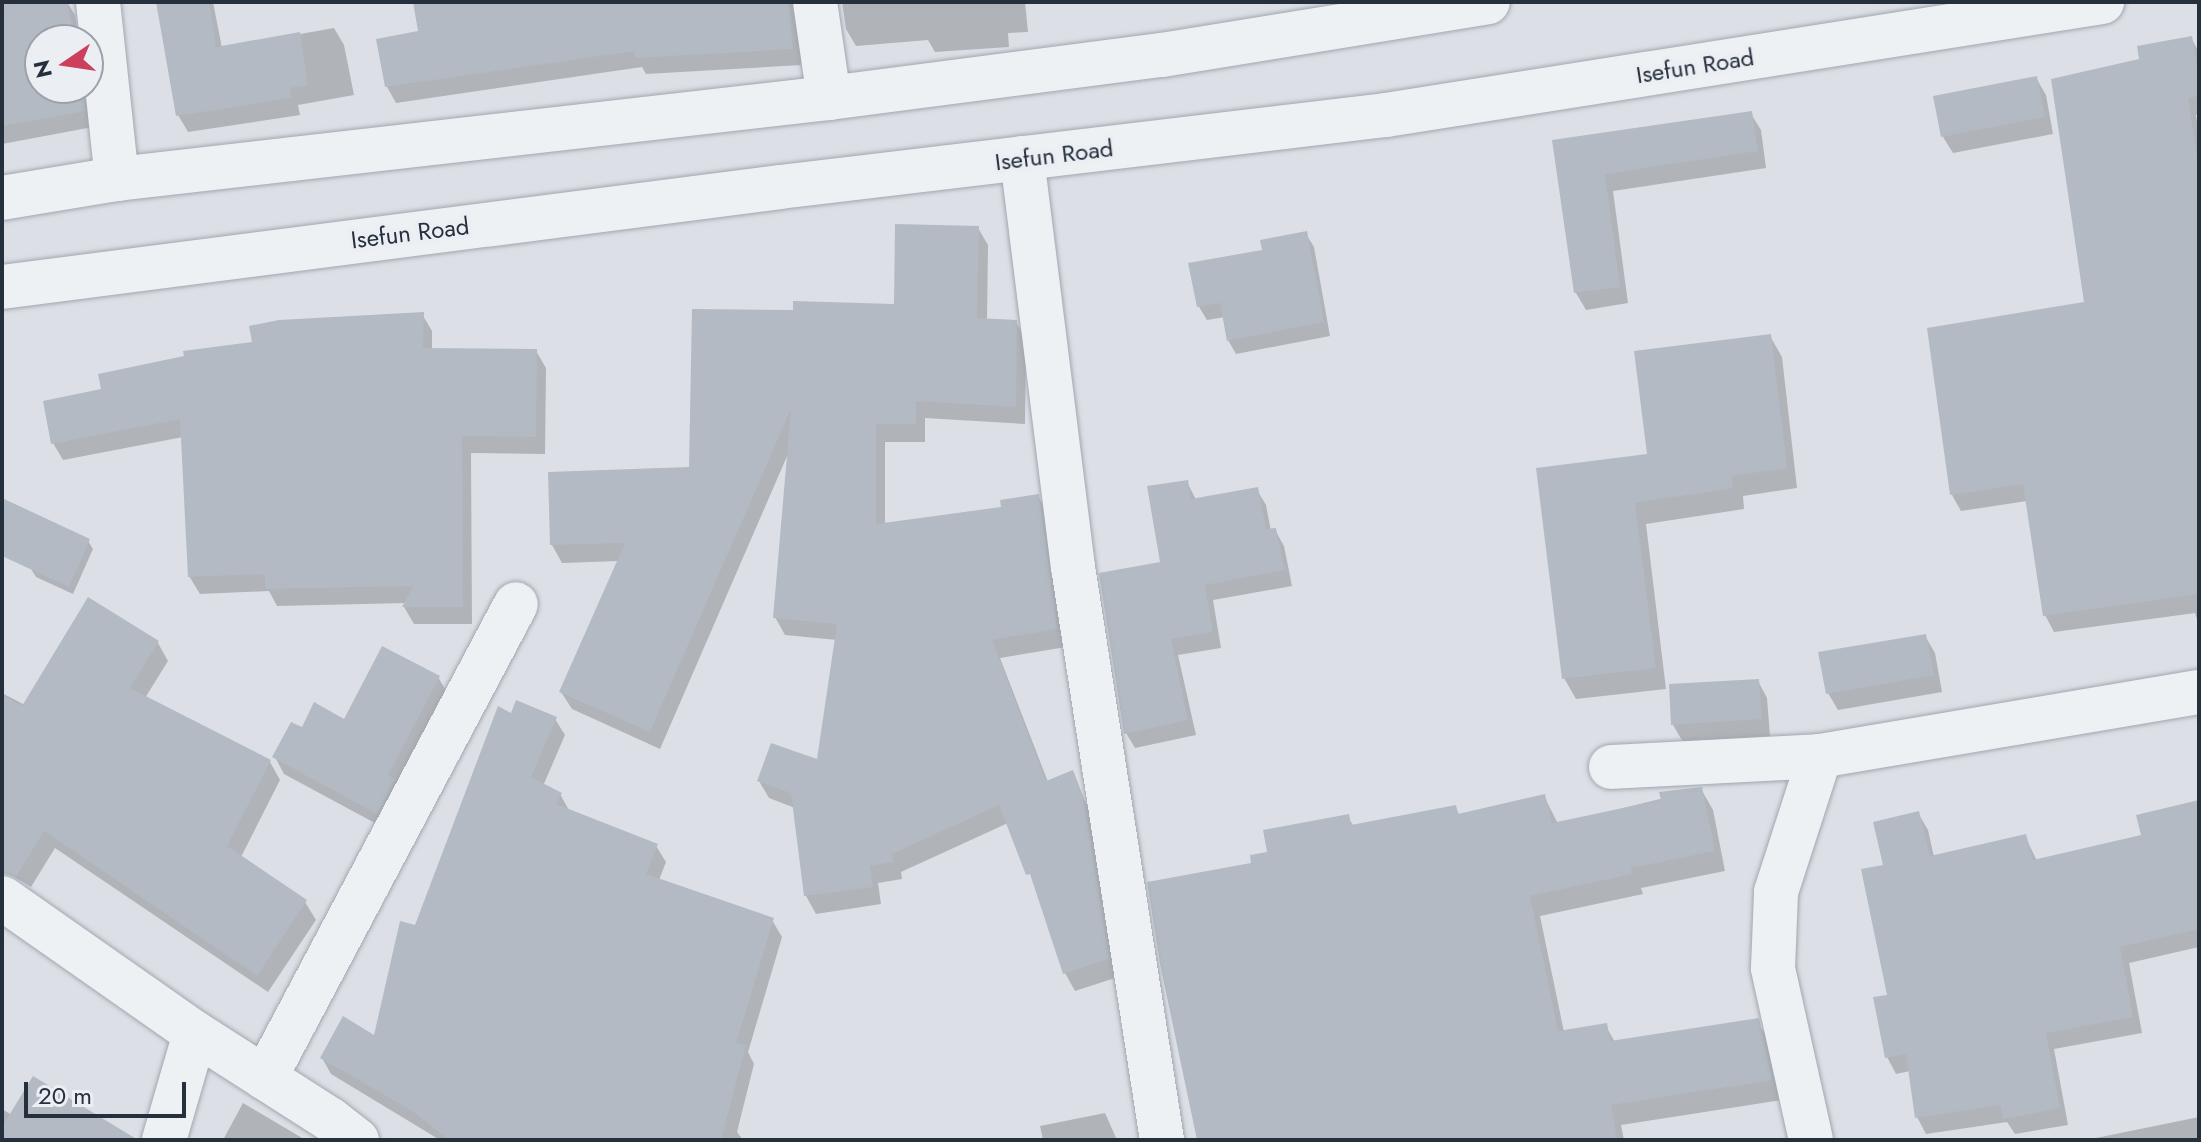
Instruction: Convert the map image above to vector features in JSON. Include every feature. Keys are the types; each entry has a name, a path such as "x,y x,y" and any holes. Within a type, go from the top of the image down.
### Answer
{"street":[{"path":"98,2 117,179"},
{"path":"815,2 829,98"},
{"path":"2,198 117,179 829,98 1162,55 1488,2"},
{"name":"Isefun Road","path":"2,287 1386,115 2102,2"},
{"path":"1022,158 1073,567 1162,1140"},
{"path":"265,1078 516,604"},
{"path":"1611,767 1820,756 2199,692"},
{"path":"1802,1138 1773,968 1776,892 1820,756"},
{"path":"2,898 195,1033 357,1140"},
{"path":"164,1140 195,1033"}],"building":[{"path":"2,2 67,2 72,24 24,24 24,104 84,104 85,111 2,126"},
{"path":"156,2 209,2 216,47 300,32 308,85 290,88 291,98 176,116"},
{"path":"413,2 789,2 793,49 635,58 634,51 385,87 376,39 418,31"},
{"path":"2192,36 2199,75 2199,96 2188,98 2199,170 2199,594 2043,616 2023,484 1950,495 1927,328 2084,302 2051,79 2139,59 2137,46"},
{"path":"2037,76 2045,117 1941,137 1933,96"},
{"path":"1752,111 1758,151 1605,174 1620,287 1574,293 1552,140"},
{"path":"895,224 979,226 977,318 1017,320 1016,407 916,401 916,424 876,424 876,524 1001,507 1000,500 1039,494 1057,629 992,640 1046,781 1073,770 1083,796 1109,959 1063,974 1030,874 1026,875 999,805 892,854 893,862 870,866 873,887 804,896 791,793 757,781 771,743 817,759 837,624 773,618 791,409 650,732 559,692 625,543 550,545 548,472 689,467 692,309 793,310 793,301 894,304"},
{"path":"1307,231 1324,322 1227,341 1220,303 1197,307 1188,263 1262,250 1260,240"},
{"path":"424,312 423,348 537,349 536,437 462,436 463,607 402,607 413,586 265,589 265,574 188,577 180,419 51,444 43,401 101,389 98,374 184,356 183,351 252,342 249,326 279,320"},
{"path":"1771,334 1787,468 1732,476 1733,488 1635,503 1656,668 1562,679 1536,468 1647,454 1634,351"},
{"path":"1188,480 1191,499 1258,487 1266,529 1276,528 1285,570 1205,585 1213,632 1171,639 1188,720 1124,734 1099,573 1160,562 1147,486"},
{"path":"2,498 90,539 69,587 2,556"},
{"path":"88,597 159,641 130,688 271,760 227,846 307,900 257,976 44,831 16,877 2,873 2,695 22,706"},
{"path":"1926,634 1934,675 1826,694 1818,652"},
{"path":"382,646 440,676 388,775 395,779 377,814 272,757 291,722 302,727 314,702 344,719"},
{"path":"1759,679 1762,719 1671,725 1669,684"},
{"path":"516,700 557,717 531,777 562,793 556,804 658,844 646,874 774,918 736,1043 746,1045 721,1140 450,1140 412,1111 320,1058 343,1016 374,1035 400,921 415,925 498,706 511,713"},
{"path":"1702,787 1715,851 1631,868 1632,874 1530,896 1558,1031 1607,1023 1610,1041 1759,1018 1772,1080 1611,1105 1617,1140 1197,1140 1160,964 1147,882 1251,863 1250,855 1267,852 1263,830 1349,814 1351,825 1456,805 1458,814 1545,794 1552,823 1661,800 1659,792"},
{"path":"2199,800 2199,929 2120,947 2133,1017 2046,1033 2060,1108 2003,1119 2000,1105 1915,1118 1906,1054 1885,1058 1873,997 1887,995 1861,869 1883,865 1873,822 1919,811 1930,856 2026,834 2033,860 2141,835 2136,815"},
{"path":"33,1076 138,1140 2,1140 2,1127"}]}
